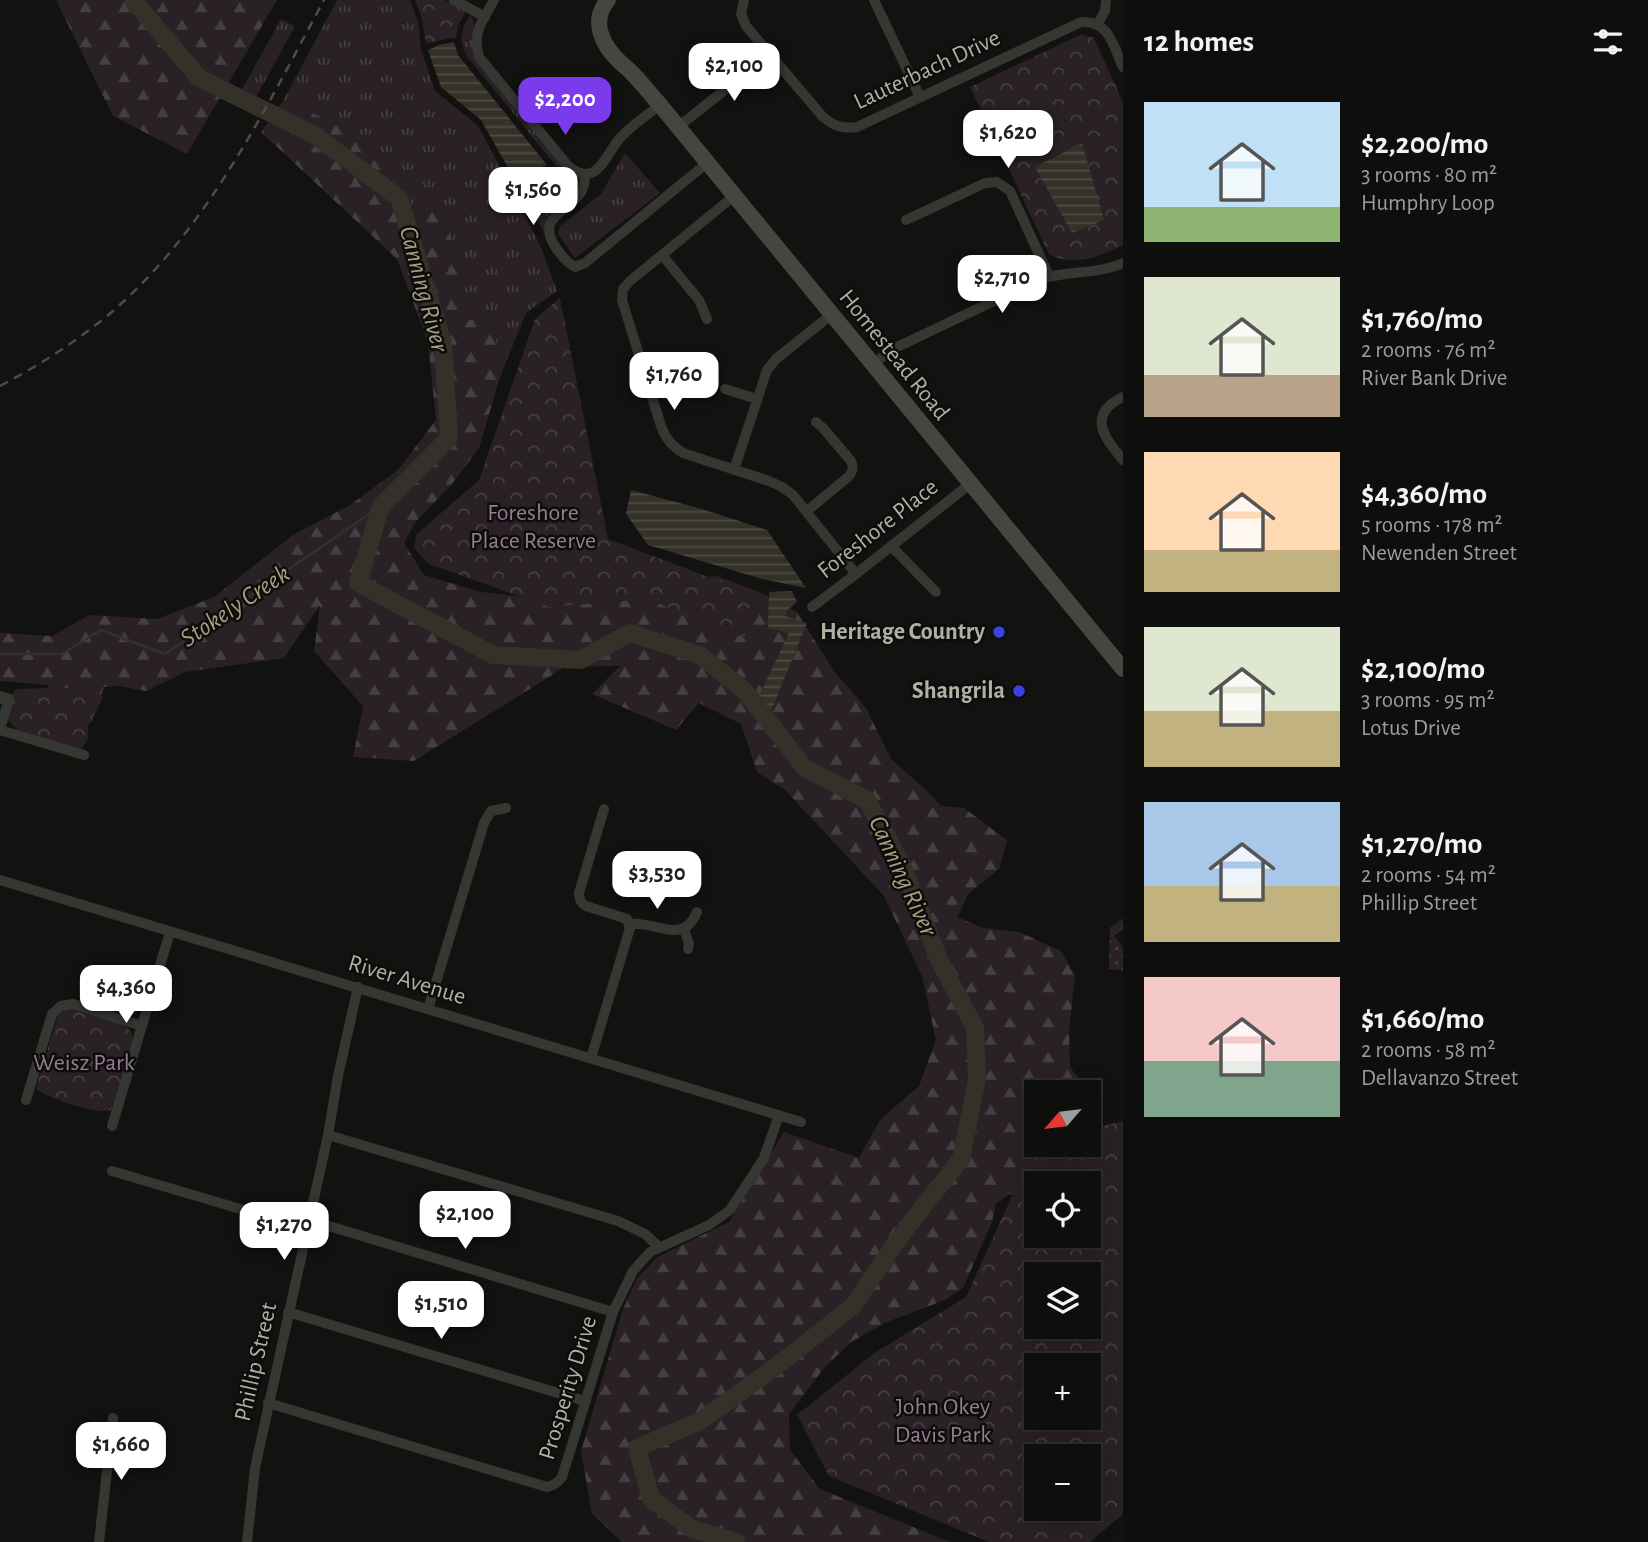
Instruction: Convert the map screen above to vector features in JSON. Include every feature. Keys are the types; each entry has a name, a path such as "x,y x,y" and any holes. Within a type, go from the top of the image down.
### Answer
{"street":[{"path":"454,0 485,17"},
{"path":"494,0 478,30 476,45 479,57 575,172 585,175 595,172 620,138 660,105"},
{"name":"Homestead Road","path":"611,0 604,5 599,17 598,29 605,44 660,105 1123,669"},
{"name":"Lauterbach Drive","path":"744,0 741,14 746,26 823,117 833,125 846,128 857,127 1081,22 1098,23"},
{"path":"874,0 920,97"},
{"path":"1106,0 1105,11 1098,23 1105,29 1123,67"},
{"path":"678,127 770,54"},
{"path":"585,175 583,189 578,197 554,215 548,228 552,242 566,262 575,267 585,263 707,163"},
{"path":"906,220 985,183 997,182 1010,191 1049,276"},
{"path":"734,196 622,289 622,300 662,426 666,438 683,453 782,486 807,511 856,574"},
{"path":"662,255 699,300 706,319"},
{"path":"873,364 893,349 1049,276 1098,271 1123,263"},
{"path":"734,470 763,377 771,364 832,314"},
{"path":"725,389 757,399"},
{"path":"1123,397 1113,402 1101,418 1106,439 1123,460"},
{"path":"807,511 848,477 853,466 816,422"},
{"name":"Foreshore Place","path":"812,607 970,484"},
{"path":"891,546 936,592"},
{"path":"3,698 0,730 84,755"},
{"path":"429,1009 484,823 491,811 506,808"},
{"path":"591,1058 630,928 627,919 622,916 586,906 579,898 604,809"},
{"name":"River Avenue","path":"0,880 801,1122"},
{"path":"629,924 643,923 673,932 684,929 694,920 697,912"},
{"path":"684,929 689,944 688,950"},
{"path":"112,1126 170,932"},
{"name":"Phillip Street","path":"247,1542 254,1468 358,987"},
{"path":"26,1100 52,1014 61,1006 73,1004 142,1026"},
{"name":"Prosperity Drive","path":"268,1403 547,1487 558,1482 562,1477 613,1312 633,1271 654,1250 709,1225 730,1210 764,1158 779,1115"},
{"path":"328,1135 618,1221 635,1230 654,1250"},
{"path":"112,1171 613,1312"},
{"path":"288,1312 585,1401"},
{"path":"99,1542 113,1418"}],"green space":[{"path":"56,0 277,0 187,154 113,116"},
{"path":"337,0 410,0 418,21 421,49 435,91 478,126 542,250 557,291 526,313 500,377 494,323 467,320 455,244 434,212 409,205 366,148 336,123 283,101"},
{"path":"415,0 445,0 466,12 458,25 456,38 426,44 422,19"},
{"path":"470,15 474,24 473,42 570,172 569,178 565,177 466,55 462,34"},
{"path":"281,19 295,26 250,108 236,100"},
{"path":"1082,34 1094,38 1123,102 1123,245 1086,259 1068,260 1049,254 970,87"},
{"path":"283,101 336,123 366,148 409,205 434,212 455,244 467,319 494,323 500,377 479,448 452,484 415,523 404,543 424,575 481,592 554,600 652,583 717,576 764,594 797,612 834,671 866,708 891,759 941,806 964,808 1007,840 1000,868 969,893 957,917 983,928 1019,932 1061,951 1075,976 1069,1030 1070,1067 1080,1080 1024,1080 1024,1157 1081,1157 1057,1171 1024,1171 1024,1198 1009,1194 996,1204 992,1222 963,1288 945,1300 887,1322 851,1342 825,1367 789,1414 790,1450 820,1489 950,1542 622,1542 592,1514 581,1451 623,1309 636,1280 657,1257 729,1222 784,1132 859,1158 880,1120 919,1086 936,1040 922,976 884,896 786,791 757,772 741,724 699,703 676,730 592,694 620,666 565,667 414,761 353,757 363,706 314,651 320,605 284,658 185,672 146,691 119,686 104,687 92,722 82,725 59,715 48,685 0,681 0,633 52,636 89,615 157,619 214,597 293,535 350,505 398,470 436,420 428,342 397,259 261,132"},
{"path":"625,153 660,193 575,258 558,234 560,226 601,194"},
{"path":"551,168 566,184 572,183 576,177 580,183 547,218 545,234 525,199 533,187 527,181"},
{"name":"Foreshore Place Reserve","path":"560,298 608,539 751,593 745,638 647,599 549,607 429,564 414,548 416,535 479,480 535,319"},
{"path":"94,687 103,698 88,726 88,739 81,750 18,730 8,720 9,699 16,689"},
{"path":"1123,918 1123,930 1114,935 1123,948 1123,971 1109,969 1110,928"},
{"name":"Weisz Park","path":"74,1009 125,1024 132,1033 133,1041 111,1110 98,1111 72,1105 36,1088 58,1015 65,1010"},
{"name":"John Okey Davis Park","path":"1123,1121 1123,1514 1090,1542 989,1542 829,1476 797,1415 873,1354 966,1297 1024,1172 1024,1248 1101,1248 1101,1171 1025,1171 1032,1157 1101,1157 1101,1125"}],"shaded area":[{"path":"454,42 458,55 547,165 529,173 518,185 481,120 441,87 428,50"},
{"path":"1082,143 1104,220 1072,233 1035,167"},
{"path":"631,490 767,530 806,588 762,579 648,545 626,514"},
{"path":"792,591 797,602 786,611 785,616 807,623 769,716 757,700 789,633 768,628 769,592"}],"waterway":[{"name":"Canning River","path":"133,0 199,78 313,134 399,198 443,343 449,438 381,506 358,583 493,655 580,660 630,633 700,655 744,690 805,768 867,800 902,865 940,962 975,1028 977,1079 961,1159 907,1227 852,1307 700,1421 637,1448 651,1499 692,1529 736,1542"},
{"name":"Stokely Creek","path":"0,654 62,654 101,630 165,654 381,506"}],"railway":[{"path":"0,386 82,336 142,283 174,248 230,169 324,0"}],"place":[{"name":"Heritage Country","path":"999,632"},
{"name":"Shangrila","path":"1019,691"}]}
